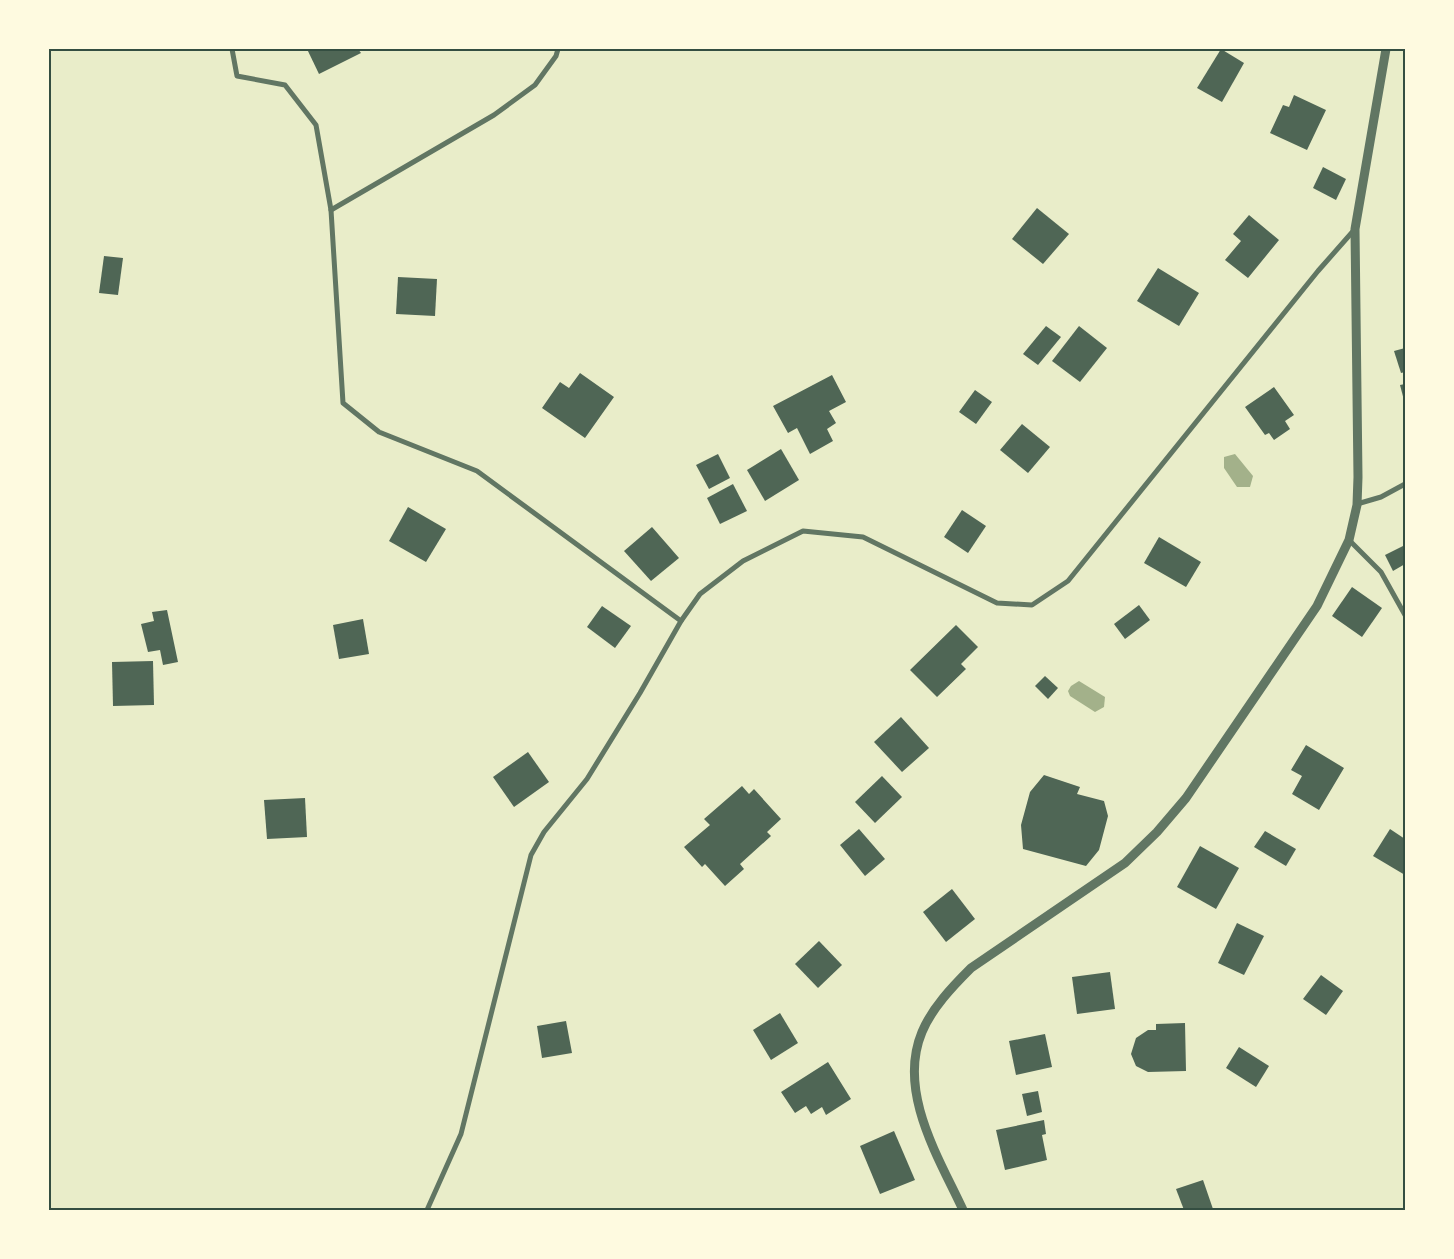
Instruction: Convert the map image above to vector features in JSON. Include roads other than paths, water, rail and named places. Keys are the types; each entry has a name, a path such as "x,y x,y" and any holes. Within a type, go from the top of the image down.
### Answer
{"street":[{"path":"232,49 237,76 285,85 316,125 331,210 344,403 379,432 477,470 681,621"},
{"path":"331,210 494,115 535,85 556,56 558,49"},
{"path":"964,1210 931,1140 919,1105 914,1075 918,1042 923,1030 951,988 971,968 1125,863 1157,832 1186,798 1317,606 1349,540 1356,505 1355,229 1386,49"},
{"path":"427,1210 461,1134 530,855 544,832 587,779 640,693 681,621 700,594 743,561 803,531 863,537 997,603 1032,604 1068,581 1312,278 1355,229"},
{"path":"1356,505 1381,497 1405,484"},
{"path":"1349,540 1381,572 1405,615"}]}
